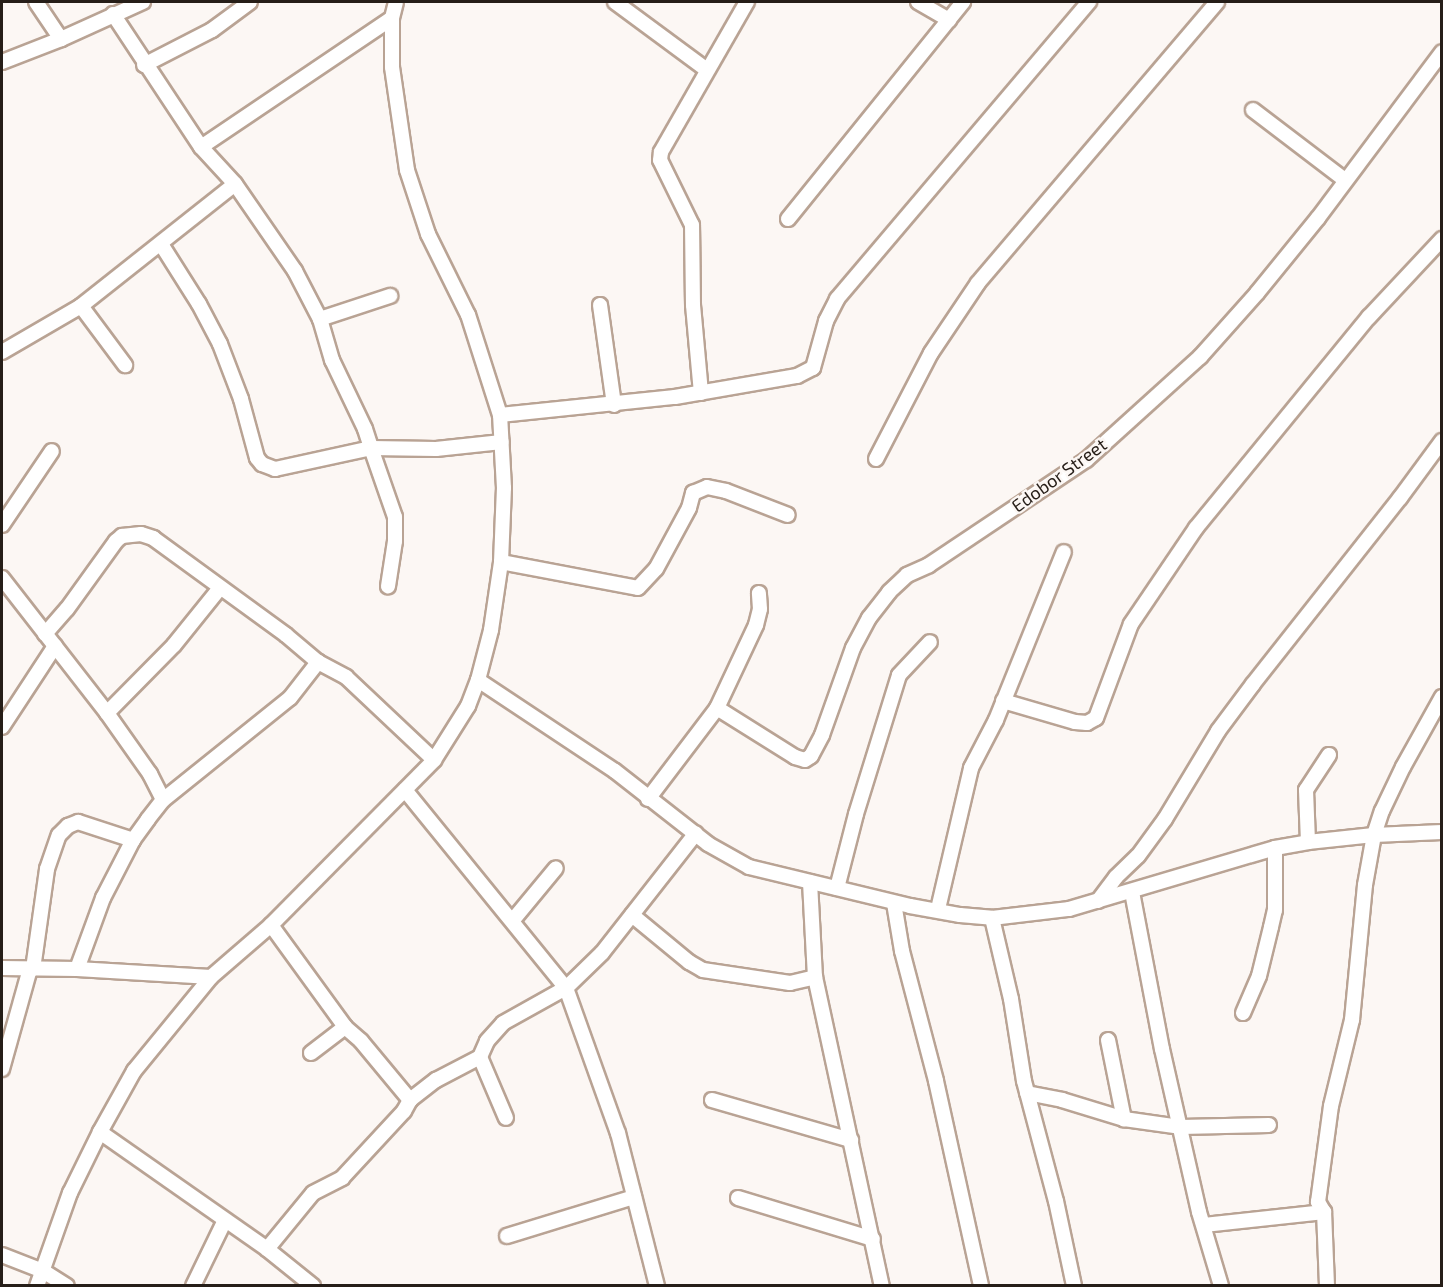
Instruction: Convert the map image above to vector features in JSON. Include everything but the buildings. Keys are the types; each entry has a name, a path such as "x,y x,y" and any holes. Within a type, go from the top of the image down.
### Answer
{"street":[{"path":"36,2 61,39"},
{"path":"2,62 61,39 112,14 143,2"},
{"path":"144,64 212,30 250,2"},
{"path":"37,1286 70,1193 134,1071 211,977 271,925 434,760 468,706 478,680 491,630 501,562 504,488 500,415 468,315 428,234 406,170 395,103 392,18 396,2"},
{"path":"615,2 707,70"},
{"path":"701,393 693,305 692,225 660,160 664,143 747,2"},
{"path":"918,2 949,20"},
{"path":"788,219 963,2"},
{"path":"500,415 614,405 701,393 797,376 813,368 826,321 837,299 1089,2"},
{"path":"876,459 931,353 978,283 1217,2"},
{"path":"112,14 201,147 235,184 295,271 320,319 332,360 366,429 395,516 395,541 388,586"},
{"path":"201,147 392,18"},
{"name":"Edobor Street","path":"717,708 795,757 805,760 811,756 822,735 853,648 869,618 889,592 907,575 929,565 1086,460 1200,357 1257,293 1442,52"},
{"path":"1253,110 1345,180"},
{"path":"2,352 81,306 235,184"},
{"path":"1003,701 1076,722 1087,723 1096,718 1131,624 1196,528 1369,317 1442,239"},
{"path":"161,244 199,304 220,344 241,399 257,458 262,464 275,469 371,448 436,449 502,442"},
{"path":"320,319 390,296"},
{"path":"600,305 614,405"},
{"path":"81,306 125,366"},
{"path":"1098,901 1116,877 1138,856 1166,819 1218,731 1253,684 1400,498 1442,441"},
{"path":"2,525 52,451"},
{"path":"501,562 638,588 656,569 689,508 693,493 707,487 726,491 788,515"},
{"path":"45,634 67,609 116,542 131,533 153,538 286,635 318,662 346,677 434,760"},
{"path":"938,909 971,768 1003,701 1064,552"},
{"path":"2,578 107,713 150,774 163,800"},
{"path":"107,713 174,645 220,588"},
{"path":"648,799 717,708 756,625 760,609 759,593"},
{"path":"837,888 856,814 899,675 930,642"},
{"path":"2,727 55,646"},
{"path":"77,969 103,898 133,840 163,800 290,698 318,662"},
{"path":"478,680 615,771 708,844 749,867 894,903 992,918 1069,909 1275,849 1308,842 1374,835 1442,832"},
{"path":"1327,1286 1324,1212 1318,1202 1331,1106 1352,1020 1365,885 1374,835 1382,811 1399,776 1442,697"},
{"path":"1308,842 1306,790 1329,755"},
{"path":"405,790 566,988 618,1133 657,1286"},
{"path":"2,1069 31,969 47,869 59,835 68,826 78,822 133,840"},
{"path":"267,1249 312,1193 342,1178 404,1111 410,1100 436,1080 480,1057 487,1041 503,1023 566,988 602,953 696,833"},
{"path":"1243,1013 1259,976 1273,918 1275,849"},
{"path":"513,920 556,868"},
{"path":"810,882 815,976 882,1286"},
{"path":"1132,892 1162,1049 1181,1126 1198,1212 1204,1225 1221,1286"},
{"path":"894,903 902,951 936,1081 981,1286"},
{"path":"632,915 689,962 703,970 790,982 815,976"},
{"path":"992,918 1011,999 1027,1093 1056,1201 1074,1286"},
{"path":"271,925 345,1027 361,1041 410,1100"},
{"path":"2,968 77,969 211,977"},
{"path":"311,1053 345,1027"},
{"path":"1108,1040 1125,1119"},
{"path":"480,1057 506,1118"},
{"path":"1027,1093 1062,1100 1125,1119 1181,1126 1269,1125"},
{"path":"712,1100 850,1140"},
{"path":"100,1132 267,1249 313,1286"},
{"path":"507,1236 634,1197"},
{"path":"738,1197 873,1239"},
{"path":"1204,1225 1324,1212"},
{"path":"193,1286 225,1220"},
{"path":"2,1255 43,1271 67,1286"}]}
